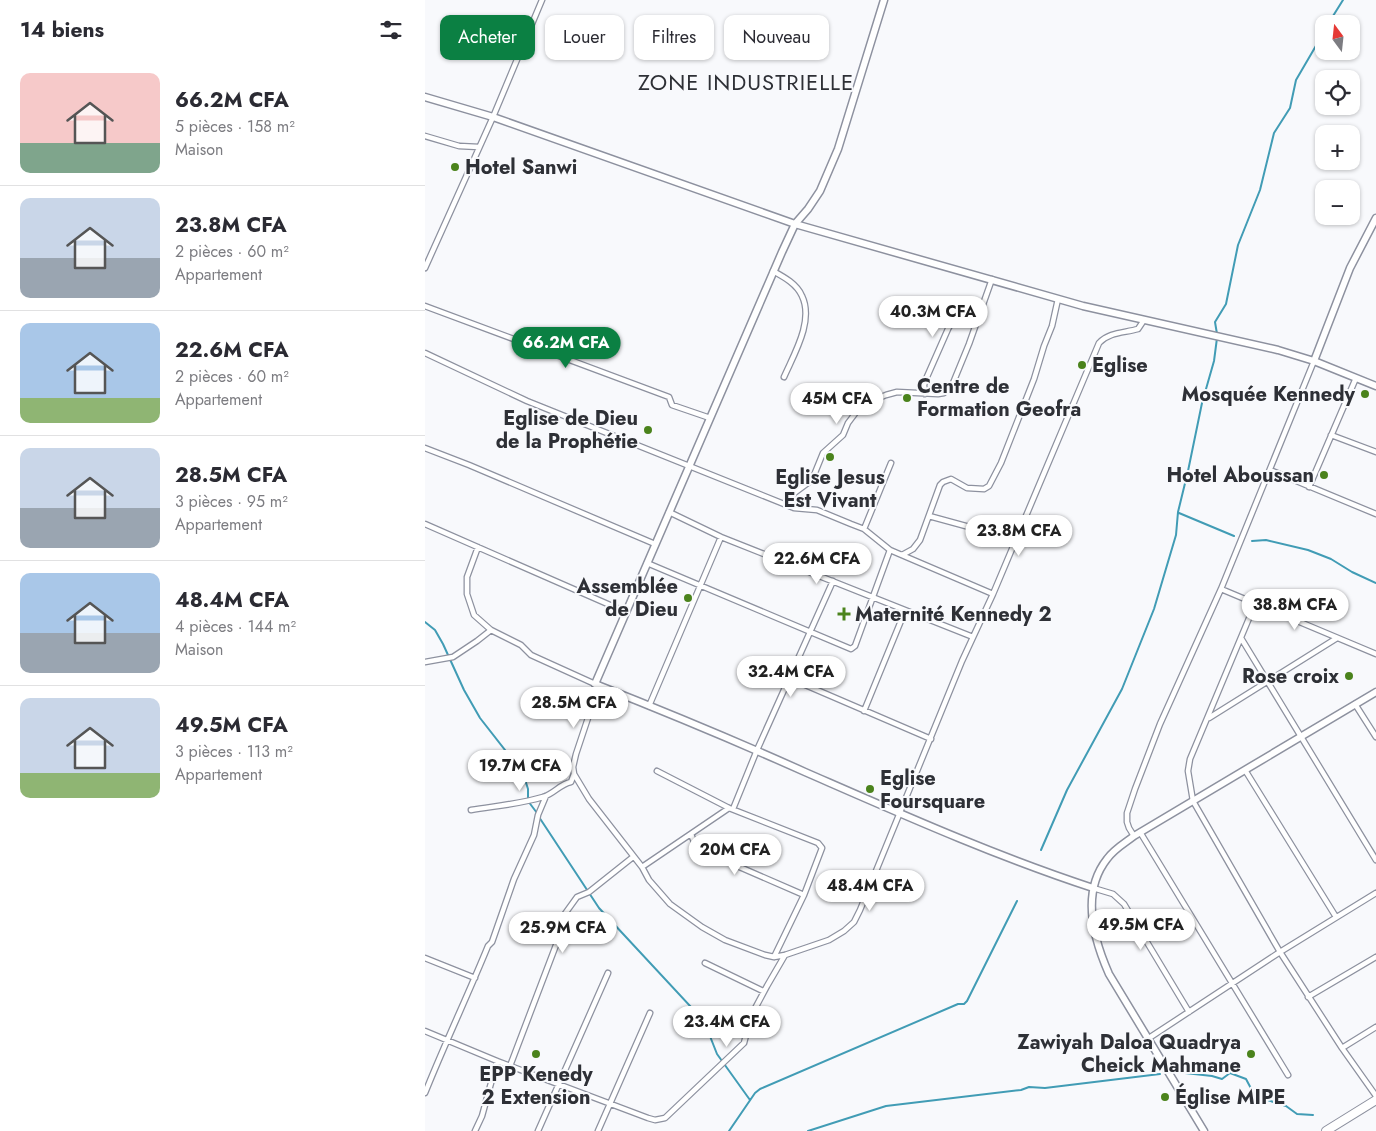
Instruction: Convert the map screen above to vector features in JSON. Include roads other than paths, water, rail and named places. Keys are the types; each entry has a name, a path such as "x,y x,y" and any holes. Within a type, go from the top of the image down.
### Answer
{"highway":[{"path":"1326,1131 1376,1098"}],"street":[{"path":"425,268 493,117 542,0"},
{"path":"884,0 838,149 820,191 795,224 773,271 626,612 597,685 575,754 574,774 589,799 661,895 682,914 725,940 765,955 774,956 785,955 829,940 845,931 854,922 901,814 962,661 993,594 1099,343 1103,338 1110,335 1138,330 1144,320"},
{"path":"425,97 493,117 795,224 1058,299 1278,350 1314,361 1376,386"},
{"path":"425,136 459,146 479,147"},
{"path":"1288,1075 1137,834 1127,822 1127,813 1161,724 1221,589 1270,470 1350,268 1376,218"},
{"path":"773,271 797,288 804,303 804,327 785,377"},
{"path":"794,508 793,494 812,480 823,453 843,435 848,422 864,404 886,394 897,392 944,393 953,383 991,279"},
{"path":"901,555 917,545 940,485 943,482 951,479 964,487 981,489 989,486 1001,463 1032,384 1052,326 1058,299"},
{"path":"425,306 669,397 672,405 710,418"},
{"path":"925,394 924,385 926,379 948,328 953,322 981,309"},
{"path":"425,353 527,401 794,508 817,510 864,529 890,550 993,594"},
{"path":"1309,486 1355,378"},
{"path":"1331,435 1376,452"},
{"path":"425,448 655,544"},
{"path":"864,529 891,463"},
{"path":"1270,470 1376,514"},
{"path":"669,512 721,537 973,637"},
{"path":"929,516 995,534 1018,533"},
{"path":"425,524 626,612"},
{"path":"649,706 721,537"},
{"path":"479,547 467,577 467,594 471,612 491,630 521,645 536,657 597,685 757,750 901,814 1061,878 1113,894 1124,904 1189,1012"},
{"path":"647,563 851,649 873,598 890,550"},
{"path":"641,867 731,808 833,581"},
{"path":"1221,589 1376,654"},
{"path":"1255,604 1190,759 1188,771 1193,801 1280,952 1376,1098"},
{"path":"864,711 905,611"},
{"path":"425,662 453,657 491,630"},
{"path":"1241,638 1376,860"},
{"path":"1208,719 1337,638"},
{"path":"789,678 931,739"},
{"path":"1204,1131 1109,974 1099,952 1094,929 1092,910 1093,888 1108,858 1137,834 1376,692"},
{"path":"1355,704 1376,737"},
{"path":"1245,770 1336,917"},
{"path":"657,771 731,808 818,843 822,848 804,895 774,956"},
{"path":"471,810 547,796 571,782 574,774"},
{"path":"425,1092 488,946 492,942 514,879 534,835 538,815 547,796"},
{"path":"691,834 696,847 705,852 804,895"},
{"path":"510,1066 561,932 564,915 577,897 589,892 633,857"},
{"path":"1149,1038 1280,952 1376,893"},
{"path":"425,1031 497,1061 655,1120 665,1118 744,1044 751,1016 763,991 785,955"},
{"path":"1308,997 1376,957"},
{"path":"425,958 475,978"},
{"path":"705,963 763,991"},
{"path":"538,1131 608,972"},
{"path":"598,1131 650,1012"},
{"path":"1342,1048 1376,1028"},
{"path":"475,1131 482,1116 497,1061"}],"waterway":[{"path":"1334,15 1343,0"},
{"path":"1217,334 1215,322 1226,304 1238,245 1260,190 1274,133 1290,108 1296,80 1315,47"},
{"path":"1041,850 1067,790 1122,689 1154,609 1176,535 1178,512 1202,403 1214,361 1217,338"},
{"path":"1179,513 1234,536"},
{"path":"1252,541 1266,540 1308,550 1331,559 1352,572 1376,583"},
{"path":"425,622 435,630 480,718 523,773 528,789 528,801 537,813"},
{"path":"539,817 599,908 704,1021 717,1054 750,1100"},
{"path":"729,1131 755,1093 760,1089 958,1004 964,1004 1017,901"},
{"path":"1185,1073 1222,1079 1230,1073 1246,1079 1255,1096 1286,1106 1297,1114 1313,1115"},
{"path":"808,1131 886,1106 1021,1090 1029,1087 1045,1088 1160,1074"}],"place":[{"name":"Hotel Sanwi","path":"455,167"},
{"name":"Eglise","path":"1082,365"},
{"name":"Mosquée Kennedy","path":"1365,394"},
{"name":"Centre de Formation Geofra","path":"907,398"},
{"name":"Eglise de Dieu de la Prophétie","path":"648,430"},
{"name":"Eglise Jesus Est Vivant","path":"830,457"},
{"name":"Hotel Aboussan","path":"1324,475"},
{"name":"Assemblée de Dieu","path":"688,598"},
{"name":"Maternité Kennedy 2","path":"844,614"},
{"name":"Rose croix","path":"1349,676"},
{"name":"Eglise Foursquare","path":"870,789"},
{"name":"EPP Kenedy 2 Extension","path":"536,1054"},
{"name":"Zawiyah Daloa Quadrya Cheick Mahmane","path":"1251,1054"},
{"name":"Église MIPE","path":"1165,1097"}],"district":[{"name":"ZONE INDUSTRIELLE","path":"746,82"}]}
